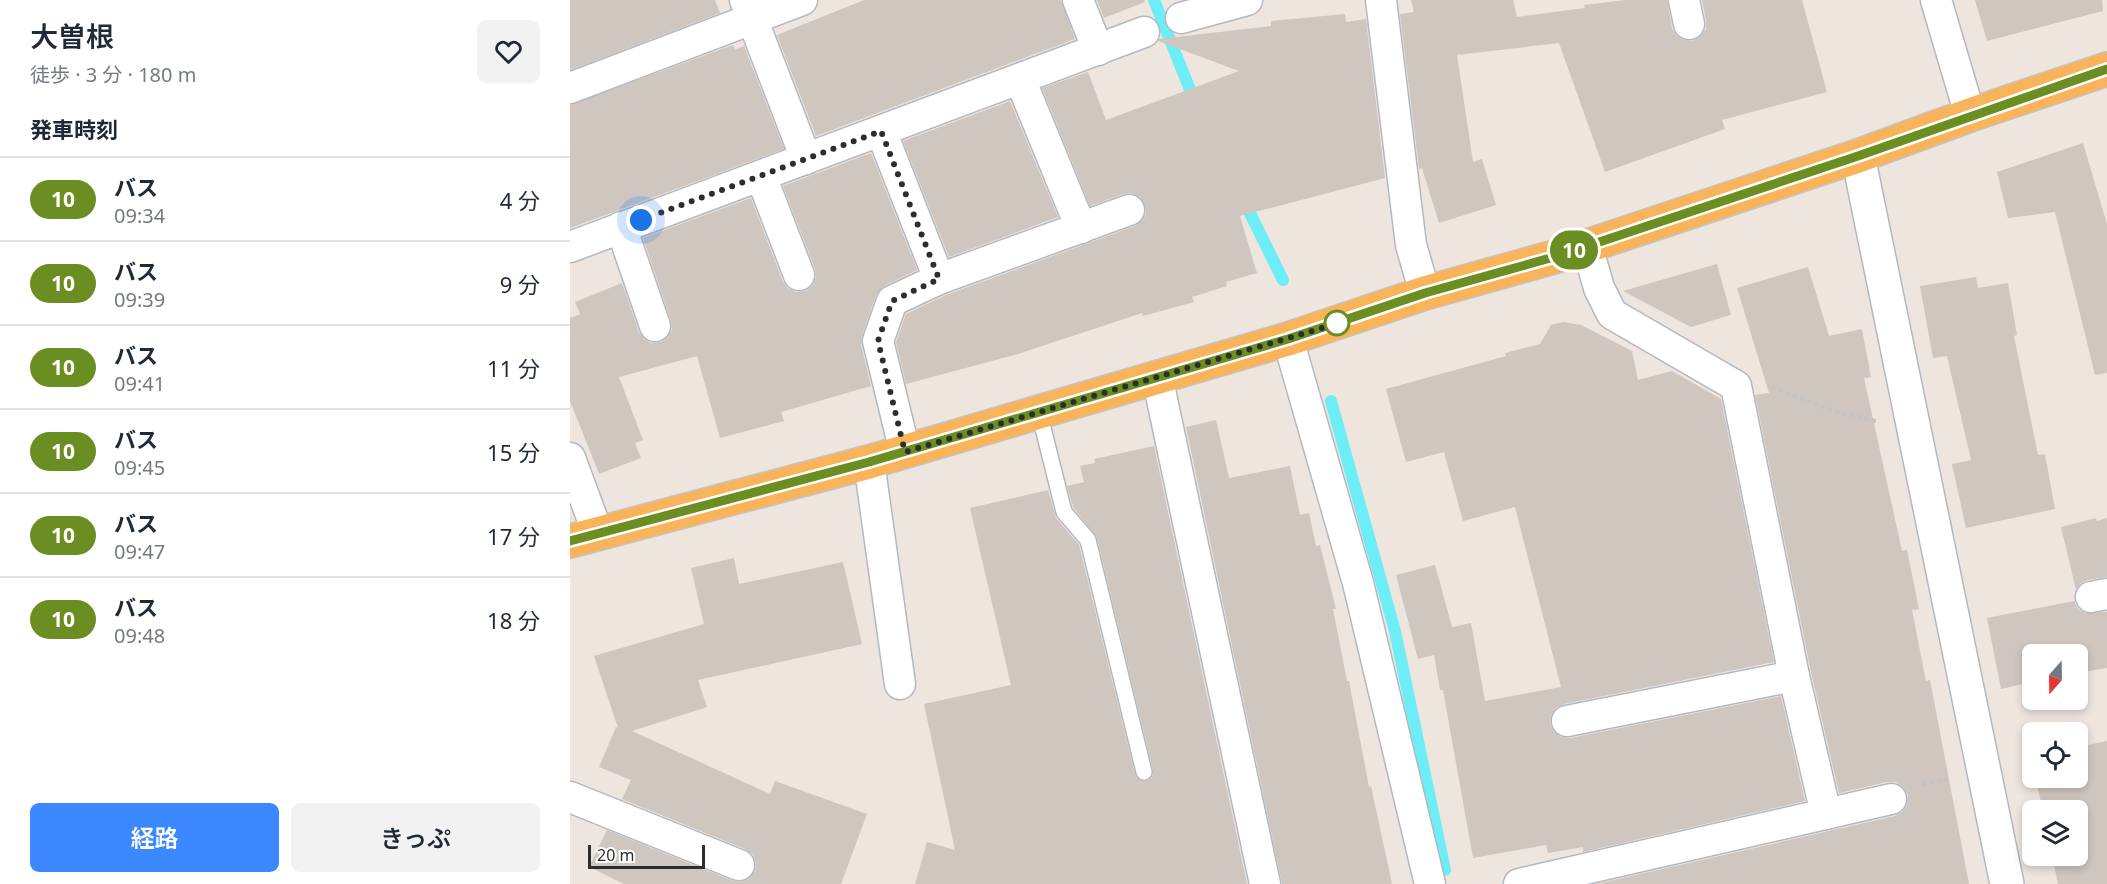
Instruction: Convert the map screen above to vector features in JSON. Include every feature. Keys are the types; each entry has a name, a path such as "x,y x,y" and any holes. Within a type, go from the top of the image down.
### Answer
{"main road":[{"path":"584,537 905,452 1288,339 1425,293 1587,246 1858,156 2107,69"}],"street":[{"path":"570,88 749,9 802,0"},
{"path":"1078,0 1098,50"},
{"path":"1181,18 1247,0"},
{"path":"1381,0 1411,245 1425,293"},
{"path":"1936,0 1970,115"},
{"path":"749,9 806,159"},
{"path":"570,247 1144,32"},
{"path":"1020,79 1081,228"},
{"path":"881,131 939,279"},
{"path":"1858,156 2007,884"},
{"path":"761,176 799,275"},
{"path":"905,452 878,341 892,301 939,279 1129,210"},
{"path":"621,227 655,326"},
{"path":"1587,246 1599,288 1612,314 1736,386 1794,675 1826,814"},
{"path":"1288,339 1358,583 1430,884"},
{"path":"1157,376 1265,884"},
{"path":"570,458 584,537"},
{"path":"869,462 900,684"},
{"path":"1567,720 1794,675"},
{"path":"570,797 739,865"},
{"path":"1519,884 1891,799"}],"lane":[{"path":"1039,412 1064,512 1088,540 1144,772"}],"path":[{"path":"1736,386 1750,378 1830,410 1886,423"}],"building":[{"path":"570,0 715,0 720,13 570,70"},
{"path":"864,0 1061,0 1075,39 816,136 777,35"},
{"path":"1097,0 1144,0 1145,2 1104,18"},
{"path":"1411,0 1513,0 1517,17 1626,0 1667,0 1672,28 1676,35 1683,40 1692,41 1700,37 1706,29 1702,0 1802,0 1827,92 1722,120 1725,129 1605,172 1559,43 1457,55 1473,162 1482,159 1496,205 1439,223 1422,168 1419,169 1400,14 1414,12"},
{"path":"1975,0 2102,0 2103,11 1987,41"},
{"path":"1345,14 1346,22 1366,19 1385,178 1240,216 1257,273 1226,282 1227,286 1192,297 1194,302 1143,316 1142,313 1018,354 906,384 896,342 906,314 946,295 1135,226 1146,214 1145,205 1140,197 1131,193 1090,206 1042,88 1088,72 1106,120 1239,71 1158,41 1159,39 1271,26 1271,21"},
{"path":"733,45 735,50 744,46 784,149 570,228 570,105"},
{"path":"1010,101 1058,217 949,257 903,141"},
{"path":"2083,143 2107,224 2107,373 2095,375 2055,212 2008,218 1997,172"},
{"path":"871,153 917,270 884,286 876,295 861,345 871,386 781,412 784,421 720,438 697,356 619,377 643,440 635,443 641,458 599,474 570,401 570,318 580,314 575,302 622,283 639,332 651,343 661,342 668,337 672,329 671,321 643,238 751,198 783,282 796,292 806,291 813,285 816,277 815,269 783,186"},
{"path":"1717,264 1731,315 1691,327 1623,291"},
{"path":"1808,267 1829,336 1862,329 1871,377 1864,378 1902,551 1907,550 1919,609 1912,610 1926,681 1930,680 1969,884 1596,884 1895,816 1907,805 1908,795 1896,782 1839,793 1811,672 1755,395 1769,393 1737,288"},
{"path":"1976,277 1978,288 2008,283 2017,335 2014,336 2038,455 2045,454 2055,509 1966,528 1952,464 1971,460 1947,356 1933,358 1920,286"},
{"path":"1563,322 1581,325 1632,351 1638,380 1672,371 1721,399 1774,662 1564,704 1556,708 1551,715 1550,724 1554,732 1561,737 1570,738 1781,696 1805,801 1583,852 1583,847 1548,853 1546,845 1473,858 1443,690 1440,690 1434,655 1418,659 1396,575 1435,565 1452,627 1471,623 1485,701 1561,687 1515,507 1463,521 1444,452 1406,462 1386,389 1506,356 1505,353 1540,344 1551,325"},
{"path":"1216,420 1229,478 1290,466 1300,515 1309,513 1316,546 1320,545 1336,609 1333,609 1347,681 1349,681 1369,787 1371,786 1392,884 1282,884 1186,427"},
{"path":"1154,446 1247,884 915,884 927,842 955,850 924,704 1011,685 970,508 1048,490 1056,518 1079,545 1135,774 1142,781 1150,779 1153,775 1097,538 1073,507 1067,486 1084,482 1080,466 1095,463 1094,459"},
{"path":"2096,518 2097,521 2107,518 2107,577 2087,580 2076,590 2061,527"},
{"path":"734,558 739,584 843,562 862,644 698,680 707,707 632,731 770,794 775,781 867,814 841,884 624,884 589,867 607,830 733,881 741,882 749,879 755,871 756,863 753,855 745,849 622,799 631,780 599,767 616,727 618,728 594,656 704,624 691,568"},
{"path":"2074,601 2078,609 2086,613 2107,612 2107,668 2088,671 2088,644 2022,644 2022,684 2001,689 1987,618"},
{"path":"2107,741 2107,884 2058,884 2054,866 2088,866 2088,800 2041,800 2038,788 2088,788 2088,745"}],"waterway":[{"path":"1154,0 1195,102"},
{"path":"1244,201 1283,280"},
{"path":"1331,401 1395,631 1445,870"}],"bus line":[{"name":"10","path":"570,541 869,462 1288,339 1425,293 1554,257 1858,156 2107,69"}],"route":[{"path":"641,220 881,131 939,279 892,301 878,341 905,452 1339,323 1337,323"}]}
